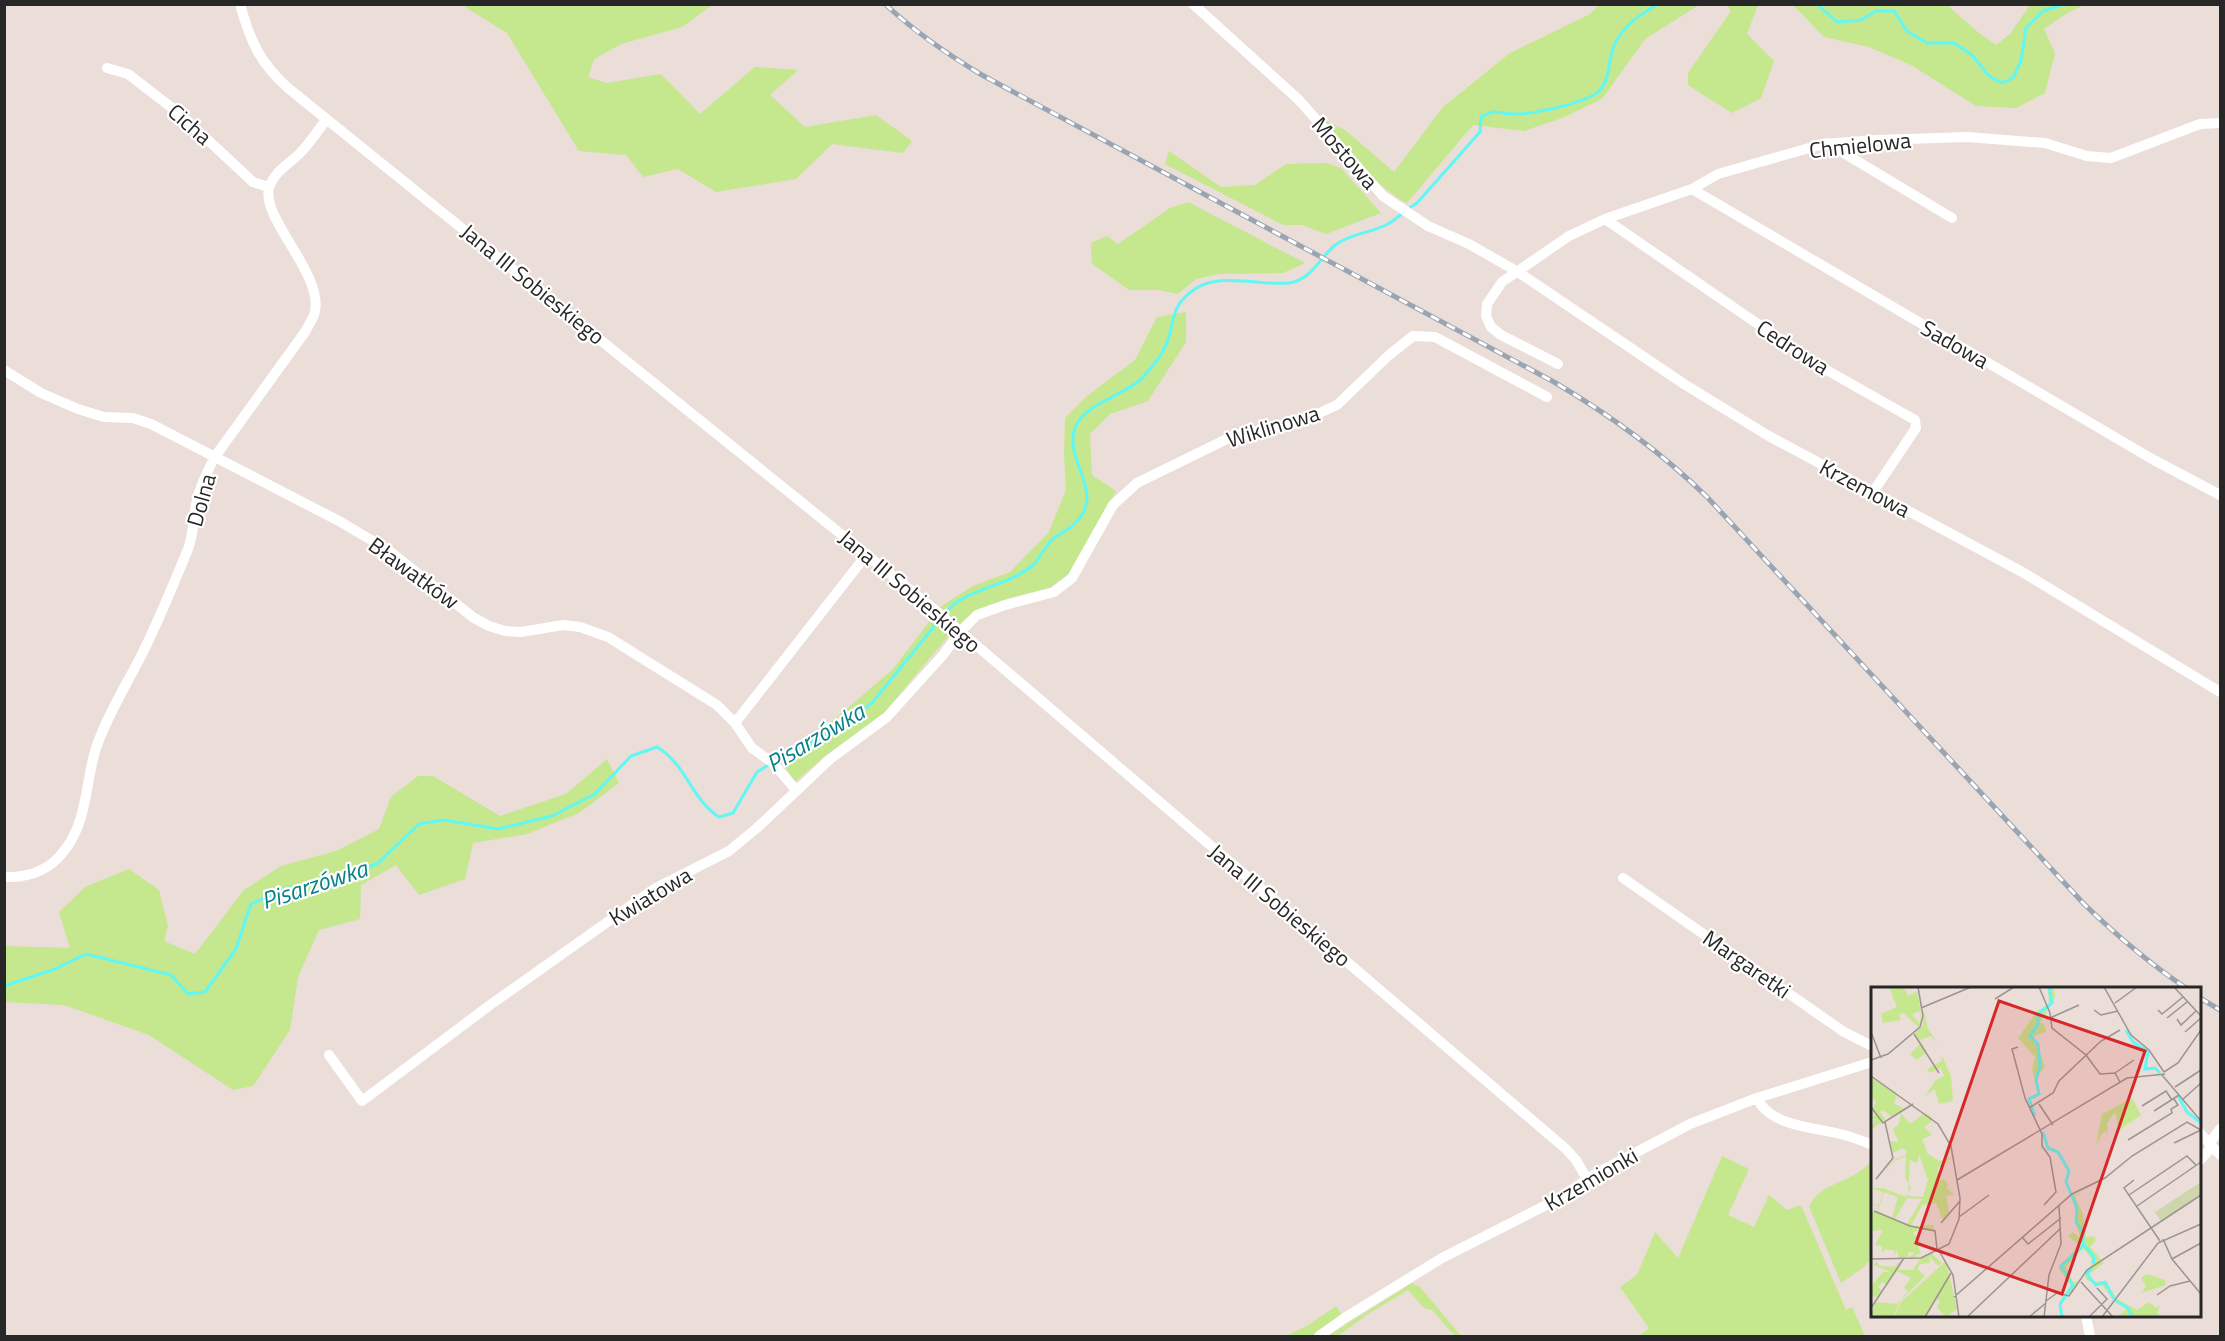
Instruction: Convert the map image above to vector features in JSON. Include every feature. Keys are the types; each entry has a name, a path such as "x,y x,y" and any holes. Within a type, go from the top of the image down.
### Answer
{"street":[{"name":"Jana III Sobieskiego","path":"240,4 249,36 265,64 288,88 935,610 1566,1149 1576,1160 1587,1179"},
{"name":"Mostowa","path":"1193,4 1299,100 1367,181 1383,196 1428,226 1469,244 1518,272"},
{"name":"Cicha","path":"107,68 128,74 180,114 253,182 268,188"},
{"path":"268,188 274,176 302,152 327,119"},
{"name":"Chmielowa","path":"1518,272 1569,236 1605,219 1692,189 1718,174 1827,143 1967,138 2045,143 2086,156 2110,158 2200,124 2220,123"},
{"path":"1827,143 1952,218"},
{"name":"Dolna","path":"4,877 19,878 48,868 64,852 76,834 96,750 107,722 142,655 189,545 197,498 214,458 305,332 315,311 312,284 274,214 269,202 268,188"},
{"name":"Sadowa","path":"1692,189 2145,454 2220,495"},
{"name":"Cedrowa","path":"1605,219 1816,363 1915,420 1916,428 1873,492"},
{"path":"1518,272 1502,282 1487,304 1486,316 1491,327 1501,335 1558,364"},
{"name":"Krzemowa","path":"1518,272 1684,384 1767,435 2024,573 2220,692"},
{"name":"Wiklinowa","path":"960,632 977,615 1054,592 1072,578 1113,506 1137,483 1235,435 1295,424 1337,405 1388,356 1413,336 1435,337 1547,397"},
{"name":"Bławatków","path":"4,370 40,393 78,410 104,417 133,418 142,421 339,521 388,550 474,618 489,626 521,632 563,625 580,627 608,637 717,705 735,723 752,748 773,763 796,790"},
{"path":"735,723 867,554"},
{"name":"Kwiatowa","path":"329,1056 362,1101 490,1005 654,889 729,851 830,759 887,717 943,655 960,632"},
{"name":"Margaretki","path":"1623,878 1844,1032 1871,1046"},
{"name":"Krzemionki","path":"1319,1336 1421,1270 1558,1199 1587,1179 1690,1124 1756,1098 1871,1062"},
{"path":"1756,1098 1763,1109 1778,1118 1852,1137 1871,1145"},
{"path":"2201,1159 2214,1149 2220,1129"},
{"path":"2201,1135 2214,1149"},
{"path":"2086,1317 2090,1336"}],"green space":[{"path":"462,5 712,5 682,27 621,44 598,57 594,60 588,77 607,83 661,74 700,114 755,67 798,70 770,95 805,127 876,115 912,141 903,153 832,144 796,179 716,192 678,169 643,177 626,155 579,151 507,33"},
{"path":"1599,5 1699,5 1645,39 1602,99 1562,118 1524,131 1473,125 1407,203 1372,177 1324,120 1345,130 1394,172 1443,107 1510,53 1590,14"},
{"path":"1727,5 1758,5 1747,34 1774,61 1761,98 1732,113 1688,85 1688,73 1731,11"},
{"path":"1793,5 1947,5 1996,45 2010,34 2030,5 2084,5 2044,29 2055,53 2045,93 2016,108 1976,106 1911,65 1869,47 1824,37"},
{"path":"1169,151 1221,187 1255,185 1286,164 1326,163 1341,168 1381,213 1326,234 1302,225 1283,225 1165,164"},
{"path":"1188,202 1305,263 1283,273 1218,274 1196,279 1178,294 1158,290 1129,290 1092,264 1091,243 1107,236 1118,244 1170,208"},
{"path":"1186,312 1186,342 1148,401 1110,414 1090,434 1092,475 1116,491 1069,574 1049,588 1009,598 977,610 960,624 940,607 973,586 1010,572 1049,532 1066,490 1065,418 1087,396 1135,360 1157,317"},
{"path":"933,617 950,634 884,713 825,756 795,782 777,755 835,719 893,669"},
{"path":"607,759 619,783 579,813 527,834 473,843 465,879 419,895 396,865 361,885 360,919 319,930 298,977 290,1030 253,1086 233,1090 149,1035 64,1005 5,1002 5,946 70,948 59,912 85,887 129,869 159,890 168,926 164,941 195,954 244,890 281,866 336,851 379,829 391,797 418,776 433,776 500,816 566,794"},
{"path":"1722,1156 1749,1169 1728,1215 1754,1227 1769,1195 1787,1210 1801,1205 1846,1310 1852,1307 1865,1336 1639,1336 1649,1328 1620,1287 1637,1275 1655,1232 1678,1258"},
{"path":"1871,1160 1871,1258 1864,1267 1841,1283 1809,1206 1819,1193 1866,1166"},
{"path":"1412,1283 1420,1287 1461,1336 1455,1336 1432,1310 1424,1308 1408,1290 1368,1314 1338,1336 1328,1336"},
{"path":"1336,1306 1342,1315 1312,1336 1285,1336 1307,1326"}],"waterway":[{"name":"Pisarzówka","path":"1408,209 1417,203 1480,132 1481,117 1495,112 1516,114 1547,110 1583,100 1599,91 1606,80 1613,50 1623,31 1658,4"},
{"name":"Pisarzówka","path":"1817,4 1837,22 1861,20 1876,11 1894,11 1907,31 1927,43 1954,43 1972,55 1989,76 2002,83 2013,78 2021,61 2026,28 2043,11 2064,4"},
{"name":"Pisarzówka","path":"949,609 966,597 1012,578 1033,565 1052,540 1072,526 1083,513 1087,502 1086,490 1073,444 1078,421 1094,407 1136,383 1146,373 1163,351 1176,311 1186,296 1195,289 1216,281 1278,283 1297,281 1309,273 1339,242 1384,226 1403,213"},
{"name":"Pisarzówka","path":"776,761 827,734 872,703 936,624"},
{"name":"Pisarzówka","path":"4,986 55,969 86,954 171,975 188,994 205,992 236,949 251,904 284,889 343,878 378,863 419,824 444,820 498,829 552,816 595,794 631,756 657,747 675,763 702,801 719,817 733,813 757,772 770,764"}],"railway":[{"path":"885,4 932,42 982,75 1554,382 1634,435 1707,497 2084,904 2133,948 2185,987"},
{"path":"2201,999 2220,1010"}]}
